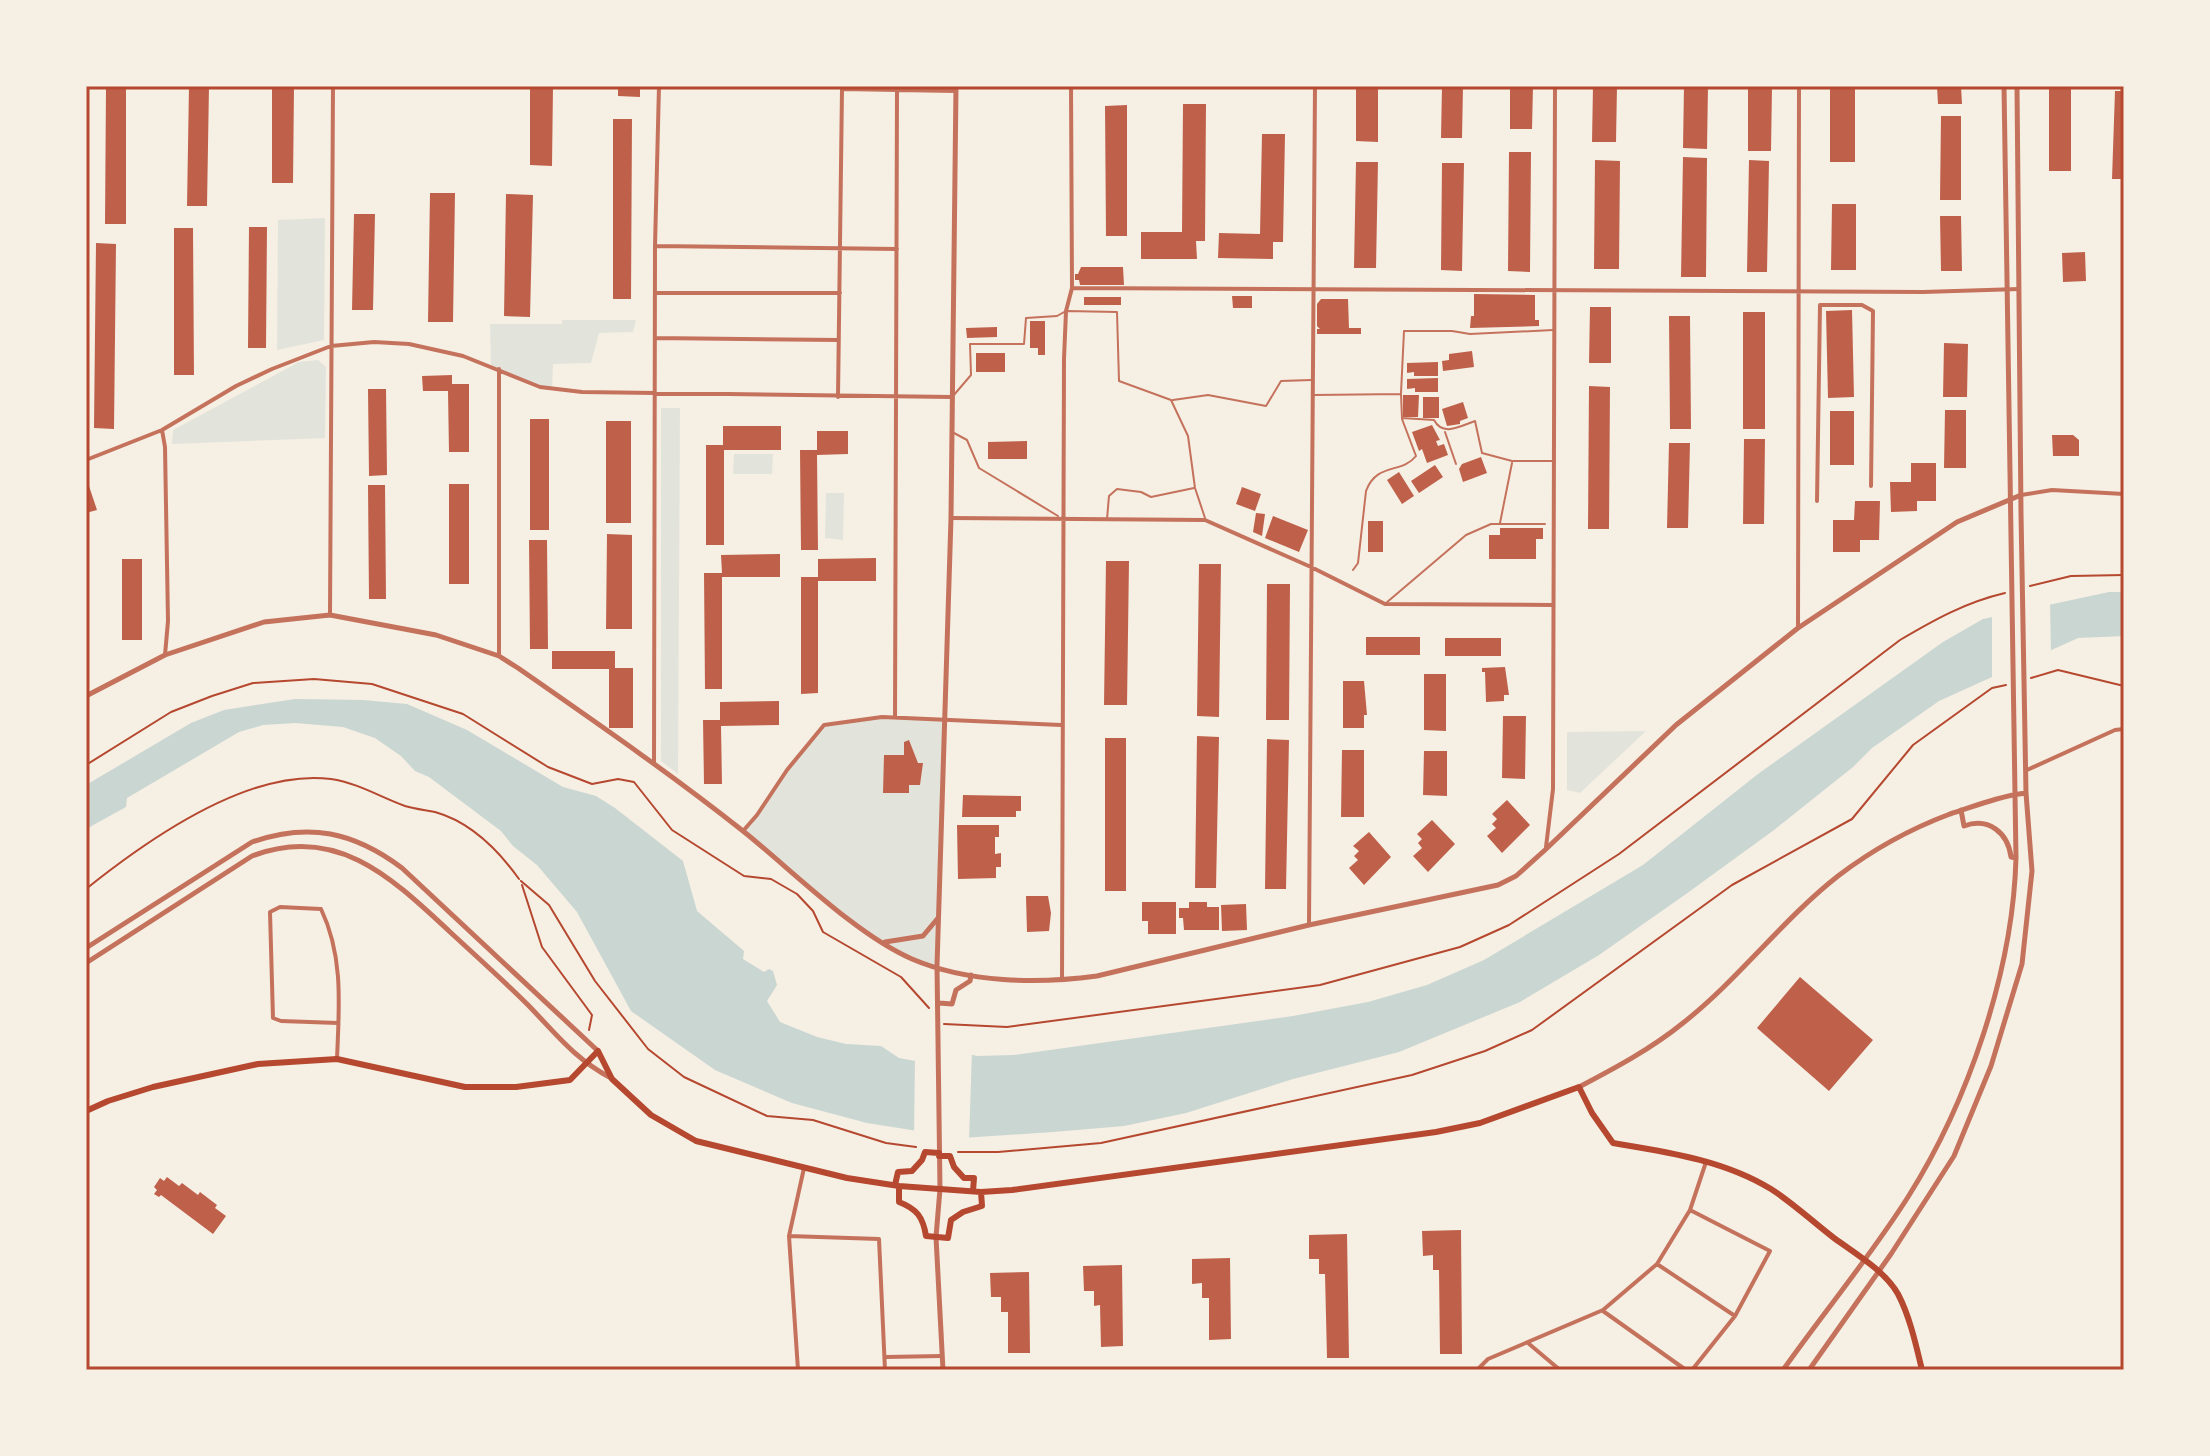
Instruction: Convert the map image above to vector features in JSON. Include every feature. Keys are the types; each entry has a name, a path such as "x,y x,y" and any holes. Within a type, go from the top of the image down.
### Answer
{"main road":[{"path":"86,1111 153,1087 258,1064 337,1059 465,1087 516,1087 570,1080 598,1051 612,1079 651,1115 696,1141 847,1178 897,1186 977,1192 1106,1179 1436,1132 1480,1123 1579,1087 1613,1143 1706,1161 1770,1189 1865,1261 1888,1281 1898,1295 1922,1370"},
{"path":"925,1152 941,1153 950,1156 964,1178 974,1178 982,1206 951,1220 948,1238 926,1236 924,1221 914,1208 899,1202 897,1186 898,1172 912,1171 925,1152"}],"street":[{"path":"330,615 333,86"},
{"path":"654,764 655,246 659,86"},
{"path":"1062,980 1063,519 1066,311 1072,288 1071,86"},
{"path":"1309,925 1315,86"},
{"path":"1545,850 1553,789 1555,86"},
{"path":"1798,628 1799,86"},
{"path":"1783,1370 1865,1261 1940,1142 1973,1061 2003,958 2016,858 2004,86"},
{"path":"1809,1370 1891,1254 1954,1156 1991,1066 2022,964 2032,889 2026,793 2017,86"},
{"path":"838,397 842,89 956,88 951,518 938,969 941,1153 936,1237 943,1370"},
{"path":"895,718 897,90"},
{"path":"655,246 897,249"},
{"path":"1072,288 2019,289"},
{"path":"655,293 840,293"},
{"path":"1817,501 1820,305 1862,305 1873,311 1871,486"},
{"path":"655,338 839,340"},
{"path":"86,460 162,430 236,386 272,369 331,346 374,342 409,344 463,356 540,387 582,392 952,397"},
{"path":"499,369 499,656"},
{"path":"162,430 168,590 165,655"},
{"path":"86,696 165,655 264,622 330,615 436,635 499,656 654,764 883,943 914,960 970,978 1062,980 1097,976 1309,925 1498,885 1516,876 1545,850 1676,725 1798,628 1957,522 2021,495 2052,490 2124,494"},
{"path":"951,518 1205,520 1385,604 1553,605"},
{"path":"743,831 824,725 895,718 1061,725"},
{"path":"2026,766 2124,729"},
{"path":"1579,1087 1634,1057 1682,1024 1741,972 1839,875 1928,822 2014,794 2026,793"},
{"path":"1961,810 1964,826 1973,823 2001,831 2009,841 2011,857 2016,858"},
{"path":"86,948 252,842 276,833 334,833 383,853 402,868 598,1051"},
{"path":"86,963 252,856 275,848 324,848 352,856 403,888 512,989 585,1065 612,1079"},
{"path":"337,1059 340,981 335,951 321,909 280,907 270,912 273,1018 338,1023"},
{"path":"883,943 923,936 939,918"},
{"path":"939,1003 952,1004 956,990 970,978"},
{"path":"1477,1370 1488,1359 1603,1310 1657,1264 1690,1210 1706,1161"},
{"path":"798,1370 789,1236 804,1168"},
{"path":"1690,1210 1770,1251 1735,1316 1692,1370"},
{"path":"789,1236 879,1239 885,1370"},
{"path":"1657,1264 1735,1316"},
{"path":"1603,1310 1686,1370"},
{"path":"1527,1343 1560,1370"},
{"path":"886,1357 942,1356"}],"lane":[{"path":"952,397 971,375 970,344 1024,344 1026,318 1057,316 1066,311 1117,312 1119,381 1171,400 1208,395 1266,406 1281,381 1313,380"},
{"path":"1353,570 1358,563 1366,491 1370,481 1384,471 1411,462 1416,456 1402,418 1404,331 1470,334 1553,330"},
{"path":"1313,395 1401,394"},
{"path":"1171,400 1188,436 1195,488 1205,520"},
{"path":"1402,418 1434,420 1444,431 1475,421 1482,453 1512,461 1553,461"},
{"path":"1444,431 1456,464"},
{"path":"952,432 967,440 979,468 1063,519"},
{"path":"1499,524 1512,461"},
{"path":"1107,519 1109,496 1117,489 1141,492 1151,497 1195,488"},
{"path":"1385,604 1466,535 1491,524 1545,524"}],"path":[{"path":"2029,587 2071,576 2124,575"},
{"path":"86,765 171,712 253,683 314,679 372,684 463,714 548,767 592,784 618,779 634,782 672,830 744,876 771,879 797,894 813,911 823,932 901,977 945,1026 1007,1027 1320,985 1460,947 1509,925 1609,861 1900,640 1939,617 1986,597 2014,590"},
{"path":"2032,677 2058,670 2124,686"},
{"path":"941,1153 998,1152 1101,1143 1412,1075 1485,1051 1532,1030 1732,885 1852,819 1913,745 1992,688 2005,685"},
{"path":"521,881 549,905 595,981 648,1049 684,1077 767,1116 813,1120 886,1143 915,1147"}],"shaded area":[{"path":"325,218 324,340 277,350 278,220"},
{"path":"562,320 636,320 633,332 599,333 591,363 553,364 552,389 491,366 490,324 562,324"},
{"path":"318,360 326,367 325,438 172,444 173,430 299,362"},
{"path":"661,408 680,408 678,774 661,761"},
{"path":"734,454 773,454 772,474 733,474"},
{"path":"826,493 844,493 843,540 825,538"},
{"path":"2109,592 2124,592 2124,636 2078,638 1939,701 1872,748 1774,830 1686,894 1599,955 1520,1002 1399,1052 1293,1079 1186,1113 1124,1126 962,1138 867,1123 792,1103 715,1070 631,1011 577,912 537,865 513,846 501,831 429,777 415,771 401,756 375,738 343,727 295,723 263,725 239,732 127,798 126,807 86,829 86,785 191,723 224,710 295,699 407,704 467,730 563,787 596,796 683,861 697,911 744,951 743,959 764,972 769,969 773,971 777,985 767,1001 780,1022 817,1037 846,1044 881,1046 899,1058 915,1061 939,1047 977,1056 1014,1055 1293,1016 1368,1002 1427,985 1484,960 1643,865 1758,774 1943,642 1983,619"},
{"path":"870,719 945,720 937,966 885,943 860,927 743,831 824,725"},
{"path":"1646,731 1580,793 1567,790 1567,732"}],"pier":[{"path":"2050,601 2051,655 1992,681 1992,613"},
{"path":"938,1043 972,1051 969,1142 914,1135 915,1056"}],"building":[{"path":"106,86 126,86 126,224 105,224"},
{"path":"189,86 209,86 207,206 187,206"},
{"path":"272,86 294,86 293,183 272,183"},
{"path":"530,86 553,86 552,166 530,165"},
{"path":"618,86 640,86 640,97 618,96"},
{"path":"1356,86 1378,86 1378,142 1356,141"},
{"path":"1442,86 1463,86 1462,138 1441,138"},
{"path":"1510,86 1533,86 1532,129 1510,129"},
{"path":"1593,86 1617,86 1616,142 1592,142"},
{"path":"1684,86 1708,86 1707,149 1683,148"},
{"path":"1748,86 1772,86 1771,151 1748,151"},
{"path":"1830,86 1855,86 1855,162 1830,162"},
{"path":"1937,86 1961,86 1962,104 1938,104"},
{"path":"2049,86 2071,86 2071,171 2049,171"},
{"path":"2115,91 2124,91 2124,179 2112,179"},
{"path":"1183,104 1206,104 1205,241 1196,241 1197,259 1141,259 1141,232 1182,232"},
{"path":"1127,105 1127,236 1106,236 1105,106"},
{"path":"1941,116 1961,116 1961,200 1940,200"},
{"path":"613,119 632,119 631,299 613,299"},
{"path":"1262,134 1285,134 1283,242 1273,242 1273,259 1218,258 1219,233 1260,234"},
{"path":"1509,152 1531,152 1530,272 1508,271"},
{"path":"1683,157 1707,158 1706,277 1681,277"},
{"path":"1595,160 1620,161 1619,269 1594,269"},
{"path":"1749,160 1769,161 1767,272 1747,272"},
{"path":"1356,162 1378,162 1376,268 1354,268"},
{"path":"1442,163 1464,163 1462,271 1441,270"},
{"path":"430,193 455,193 453,322 428,322"},
{"path":"506,194 533,195 530,317 504,316"},
{"path":"1832,204 1856,204 1856,270 1831,270"},
{"path":"354,214 375,214 373,310 352,310"},
{"path":"1940,216 1961,216 1962,271 1941,271"},
{"path":"249,227 267,227 266,348 248,348"},
{"path":"174,228 193,228 194,375 174,375"},
{"path":"96,243 116,244 114,429 94,428"},
{"path":"2085,252 2086,281 2063,282 2062,253"},
{"path":"1081,267 1123,267 1124,285 1080,285 1079,280 1075,280 1075,274"},
{"path":"1474,294 1535,295 1535,320 1539,320 1539,326 1470,328 1471,316 1474,316"},
{"path":"1232,296 1252,296 1252,308 1233,308"},
{"path":"1084,297 1121,297 1121,305 1084,305"},
{"path":"1321,299 1348,299 1349,328 1361,328 1361,334 1317,334 1317,329 1320,329 1317,326 1317,304"},
{"path":"1590,307 1611,307 1611,363 1589,363"},
{"path":"1852,310 1854,397 1828,398 1826,311"},
{"path":"1743,312 1765,312 1765,429 1743,429"},
{"path":"1669,316 1690,316 1691,429 1670,429"},
{"path":"1030,321 1045,321 1045,355 1038,355 1038,348 1030,348"},
{"path":"997,327 997,337 967,338 966,328"},
{"path":"1944,343 1968,344 1967,397 1943,397"},
{"path":"1472,351 1474,367 1443,371 1442,361 1449,360 1449,354"},
{"path":"976,353 1005,353 1005,372 976,372"},
{"path":"1438,362 1438,376 1407,373 1407,363"},
{"path":"452,375 452,384 469,384 469,452 449,452 448,391 423,391 422,376"},
{"path":"1438,378 1438,392 1407,389 1407,379"},
{"path":"1589,386 1610,387 1609,529 1588,529"},
{"path":"368,389 386,389 387,475 369,476"},
{"path":"1403,395 1419,395 1418,417 1403,417"},
{"path":"1423,397 1439,397 1439,418 1423,418"},
{"path":"1463,402 1468,418 1460,424 1447,426 1442,409"},
{"path":"1945,410 1966,410 1966,468 1944,468"},
{"path":"1830,411 1854,411 1854,465 1830,465"},
{"path":"530,419 549,419 549,530 530,530"},
{"path":"606,421 631,421 631,523 606,523"},
{"path":"1432,425 1440,440 1436,441 1438,446 1444,444 1448,455 1427,463 1412,432"},
{"path":"723,426 781,426 781,450 724,450 724,545 706,545 706,445 723,445"},
{"path":"817,431 848,431 848,454 817,455 818,550 801,550 800,450 817,450"},
{"path":"2052,435 2073,435 2079,440 2079,456 2053,456"},
{"path":"1744,439 1765,439 1764,524 1743,524"},
{"path":"1027,441 1027,459 988,459 988,442"},
{"path":"1669,443 1690,443 1688,528 1667,528"},
{"path":"1481,457 1487,473 1463,482 1459,469 1462,464"},
{"path":"1911,463 1936,463 1936,501 1917,501 1917,511 1891,512 1890,482 1911,482"},
{"path":"1435,465 1443,477 1419,493 1411,481"},
{"path":"1399,472 1414,496 1402,504 1387,480"},
{"path":"86,483 97,510 86,513"},
{"path":"449,484 469,484 469,584 449,584"},
{"path":"368,485 385,485 386,599 369,599"},
{"path":"1242,487 1261,494 1255,511 1236,504"},
{"path":"1855,501 1880,501 1879,540 1860,540 1860,552 1833,552 1833,520 1854,520"},
{"path":"1256,513 1265,514 1262,536 1253,532"},
{"path":"1273,516 1308,530 1299,552 1265,538"},
{"path":"1368,521 1383,521 1383,552 1368,552"},
{"path":"1500,528 1543,528 1543,539 1536,539 1536,559 1489,559 1489,535 1500,535"},
{"path":"607,534 632,535 632,629 606,629"},
{"path":"529,540 547,540 548,649 530,649"},
{"path":"780,554 780,577 722,577 722,689 705,689 704,573 722,573 721,555"},
{"path":"876,558 876,581 818,581 818,693 801,694 801,577 818,577 818,559"},
{"path":"122,559 142,559 142,640 122,640"},
{"path":"1106,561 1129,561 1127,705 1104,705"},
{"path":"1199,564 1221,564 1219,717 1197,716"},
{"path":"1267,584 1290,584 1289,720 1266,720"},
{"path":"1366,637 1420,637 1420,655 1366,655"},
{"path":"1445,638 1501,638 1501,656 1445,656"},
{"path":"552,651 615,651 615,668 633,668 633,728 609,728 609,669 552,669"},
{"path":"1505,667 1509,695 1504,695 1504,701 1486,702 1485,672 1482,668"},
{"path":"1424,674 1446,674 1446,731 1424,730"},
{"path":"1343,681 1364,681 1367,715 1364,715 1364,728 1343,728"},
{"path":"779,701 779,725 721,726 722,784 704,784 703,720 720,720 720,702"},
{"path":"1503,716 1526,716 1525,779 1502,778"},
{"path":"1197,736 1219,737 1216,888 1195,888"},
{"path":"1105,738 1126,738 1126,891 1105,891"},
{"path":"1267,739 1289,740 1286,889 1265,889"},
{"path":"909,740 918,763 923,763 920,785 909,785 909,793 883,793 884,755 904,755 904,742"},
{"path":"1342,750 1364,750 1364,817 1341,817"},
{"path":"1424,751 1447,751 1447,796 1423,795"},
{"path":"963,795 1021,796 1021,811 1016,811 1016,817 962,817"},
{"path":"1507,800 1530,825 1502,853 1487,836 1496,828 1492,824 1497,819 1492,814"},
{"path":"1432,820 1455,844 1428,872 1413,856 1422,848 1418,843 1422,839 1417,834"},
{"path":"957,825 999,825 995,854 1001,853 1001,867 996,867 996,878 958,879"},
{"path":"1369,832 1391,857 1364,885 1349,868 1358,860 1354,856 1359,851 1353,846"},
{"path":"1026,896 1048,896 1051,913 1049,931 1027,932"},
{"path":"1142,902 1176,902 1176,934 1148,934 1148,921 1142,921"},
{"path":"1189,902 1207,902 1207,907 1219,907 1219,930 1184,930 1179,908 1189,908"},
{"path":"1246,904 1247,930 1222,931 1221,905"},
{"path":"1800,977 1873,1040 1829,1091 1757,1028"},
{"path":"167,1177 198,1195 200,1192 226,1216 213,1234 161,1195 154,1194 157,1190 154,1187 160,1178 164,1181"},
{"path":"1461,1230 1462,1354 1440,1354 1439,1270 1433,1270 1433,1255 1423,1256 1422,1231"},
{"path":"1347,1234 1349,1358 1327,1358 1325,1274 1319,1274 1319,1259 1309,1259 1309,1235"},
{"path":"1230,1258 1231,1339 1209,1340 1209,1298 1202,1298 1202,1283 1192,1284 1192,1259"},
{"path":"1122,1265 1123,1346 1101,1347 1100,1305 1094,1306 1094,1291 1084,1291 1083,1266"},
{"path":"1029,1272 1030,1353 1008,1353 1008,1312 1001,1312 1001,1297 991,1297 990,1273"}]}
